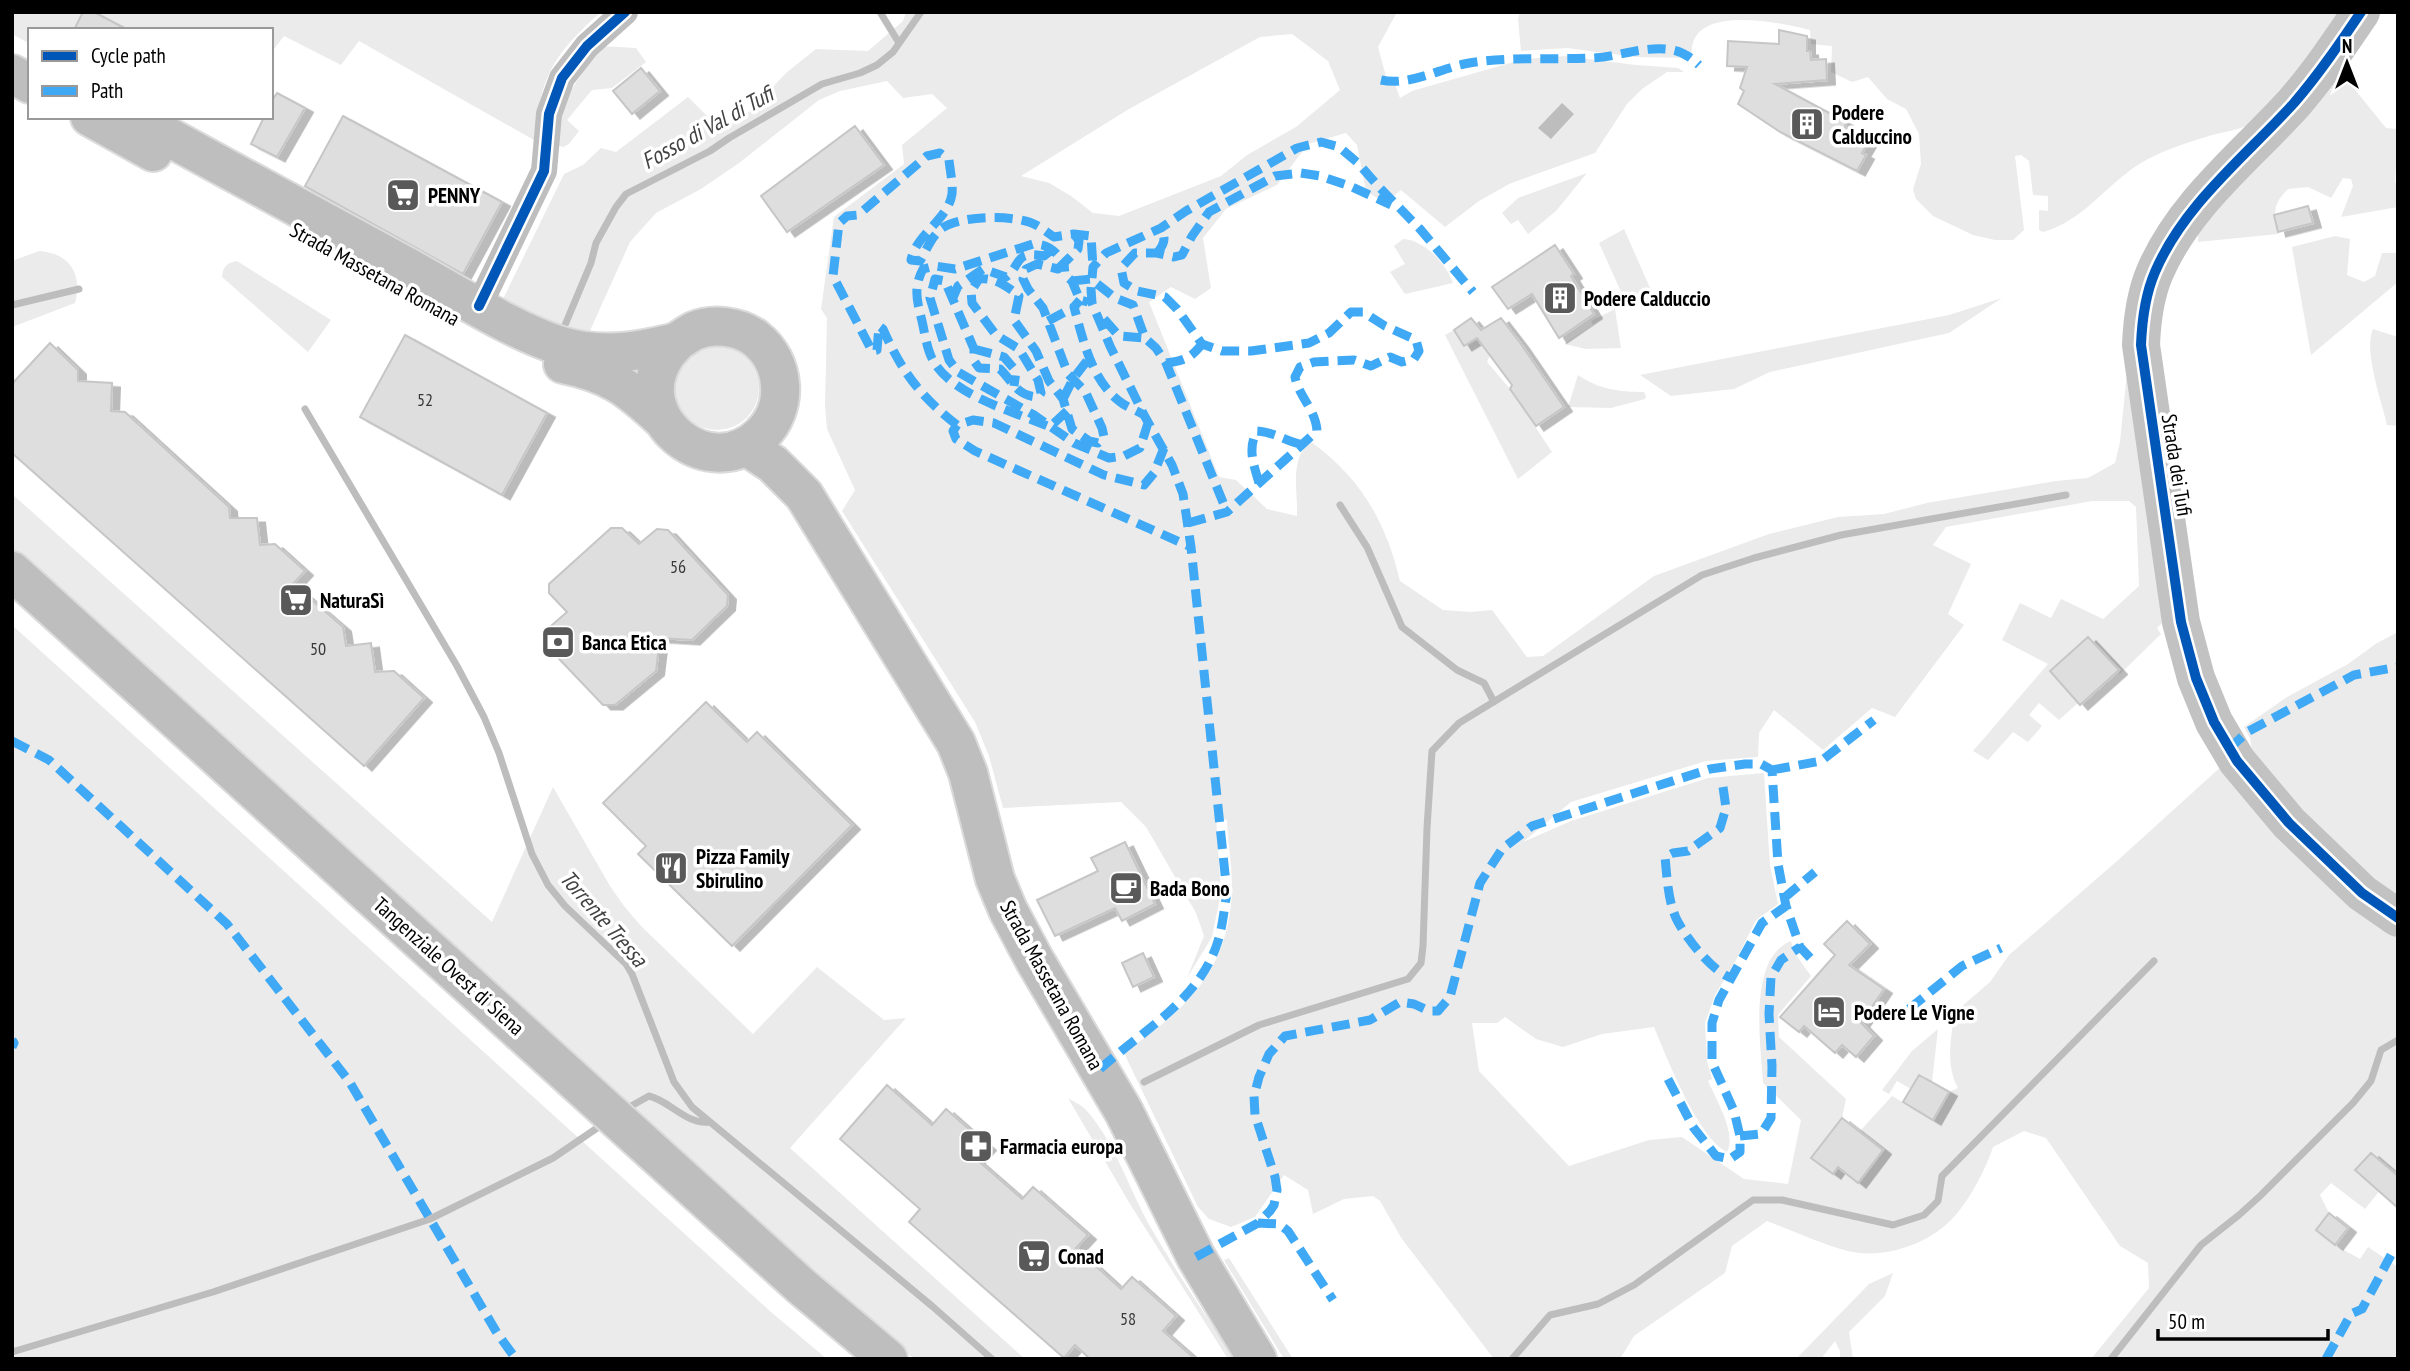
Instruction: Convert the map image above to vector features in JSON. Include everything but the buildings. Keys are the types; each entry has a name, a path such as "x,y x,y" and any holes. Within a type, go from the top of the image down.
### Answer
{"main road":[{"path":"12,52 28,60"},
{"path":"12,74 28,83"},
{"name":"Strada Massetana Romana","path":"94,119 497,340 530,354 609,377 629,390 689,446 721,453 746,446 773,464 804,495 956,743 968,773 995,879 1008,910 1124,1112 1196,1257 1257,1359"},
{"name":"Strada Massetana Romana","path":"136,119 479,306 534,335 560,345 580,350 622,352 677,341 695,331 715,327 736,329 754,338 769,352 778,370 781,391 778,411 804,495"},
{"path":"662,419 655,398 656,377 663,358 677,341"},
{"path":"746,446 760,437 778,411"},
{"name":"Tangenziale Ovest di Siena","path":"12,571 791,1276 888,1359"},
{"name":"Tangenziale Ovest di Siena","path":"12,607 784,1306 847,1359"}],"street":[{"name":"Strada Massetana Romana","path":"479,306 544,171 549,114 562,78 587,46 625,12"},
{"name":"Strada dei Tufi","path":"2361,12 2308,86 2197,206 2174,237 2154,273 2149,288 2141,345 2181,622 2191,661 2214,722 2237,761 2289,823 2352,885 2398,918"}],"shaded area":[{"path":"12,12 83,12 75,28 28,28 28,43 12,34"},
{"path":"94,12 601,12 571,41 552,68 541,99 534,140 359,41 341,65 284,36 273,50 273,28 124,28"},
{"path":"906,12 1397,12 1378,47 1388,84 1395,84 1400,98 1412,91 1524,59 1565,56 1678,68 1684,72 1667,72 1642,89 1627,104 1595,153 1509,184 1479,201 1445,227 1401,190 1385,203 1366,191 1357,145 1346,133 1308,144 1277,185 1226,209 1203,238 1211,288 1195,299 1171,287 1149,302 1219,477 1236,480 1267,509 1297,516 1297,466 1304,449 1311,442 1344,471 1369,503 1387,539 1400,581 1443,610 1492,610 1527,657 1543,656 1654,576 1769,534 1838,517 1884,514 1927,503 2088,478 2115,463 2120,442 2127,372 2164,621 2157,628 2161,634 2120,674 2088,637 2050,671 2078,703 2059,720 2039,703 2029,715 2042,726 2028,742 2013,732 1988,760 1973,751 2048,664 2002,640 2020,603 2051,618 2061,599 2103,619 2139,586 2136,507 2129,501 2092,501 1946,527 1933,545 1971,564 1948,614 1964,625 1895,717 1872,708 1823,750 1774,710 1759,733 1758,757 1706,761 1571,802 1523,842 1571,821 1708,778 1764,773 1770,866 1778,904 1756,920 1715,995 1705,1023 1707,1061 1712,1079 1708,1081 1727,1126 1727,1152 1705,1131 1695,1114 1654,1027 1602,1034 1563,1047 1536,1039 1505,1017 1497,1023 1472,1023 1479,1071 1569,1166 1649,1140 1682,1137 1744,1179 1788,1184 1801,1120 1763,1083 1759,1026 1762,984 1768,965 1777,950 1791,941 1794,952 1811,976 1778,1015 1779,1037 1846,1099 1842,1118 1811,1158 1832,1174 1838,1167 1858,1183 1883,1150 1860,1131 1892,1096 1933,1120 1949,1092 1958,1088 1950,1060 1955,1012 1990,982 2009,955 2224,764 2398,934 2398,1168 2365,1209 2331,1183 2320,1195 2329,1213 2316,1230 2360,1259 2368,1247 2398,1267 2398,1352 2395,1359 2091,1359 2149,1288 2148,1263 2120,1246 2046,1138 2024,1131 1993,1147 1976,1184 1953,1218 1931,1235 1905,1248 1876,1253 1848,1251 1767,1221 1732,1246 1725,1273 1634,1336 1620,1359 1494,1359 1402,1239 1380,1201 1373,1196 1344,1199 1313,1214 1308,1190 1284,1175 1255,1217 1231,1227 1209,1219 1198,1207 1124,1053 1166,1021 1199,988 1221,947 1232,895 1227,820 1216,818 1221,893 1212,937 1187,978 1204,936 1196,913 1146,827 1121,802 1003,808 989,756 975,722 842,511 855,490 827,429 827,318 821,309 834,217 904,164 902,145 947,108 932,94 903,98 887,81 840,91 819,100 739,163 701,189 656,213 630,242 588,335 555,325 503,299 564,174 583,165 601,148 616,152 688,97 716,125 744,117 786,73 816,49 868,51 903,21","holes":["1292,34 1328,61 1340,90 1296,127 1247,155 1221,176 1119,216 1093,213 1049,183 1021,176 1129,109 1260,37"]},
{"path":"1520,12 2344,12 2255,122 2186,143 2148,159 2059,226 2043,232 2039,230 2039,210 2048,211 2048,196 2033,195 2029,161 2021,155 2015,156 2024,230 2013,240 1995,240 1973,235 1933,216 1916,199 1913,189 1921,164 1919,134 1906,109 1887,99 1868,77 1852,82 1831,72 1832,46 1811,44 1810,30 1757,21 1718,22 1703,29 1694,40 1692,58 1635,57 1567,48 1521,51 1518,19"},
{"path":"600,46 636,48 646,62 612,88 592,90 567,120 579,131 569,144 563,147 556,145 562,104"},
{"path":"2339,70 2386,128 2398,129 2395,182 2398,183 2398,207 2341,217 2353,186 2351,179 2343,178 2331,198 2308,187 2288,189 2277,205 2278,234 2198,242 2198,235 2213,212"},
{"path":"1562,103 1574,114 1551,139 1538,128"},
{"path":"1587,173 1556,211 1528,234 1518,220 1511,224 1502,213 1518,198"},
{"path":"1624,229 1654,297 1627,305 1599,243"},
{"path":"2335,236 2350,239 2347,275 2364,282 2375,276 2382,253 2398,253 2398,282 2311,355 2292,247"},
{"path":"1403,239 1419,243 1433,254 1453,283 1405,294 1390,272 1405,264 1394,246"},
{"path":"39,251 66,260 71,267 77,282 75,303 12,327 12,261"},
{"path":"237,261 331,320 308,352 222,277 226,266"},
{"path":"2002,298 1949,333 1770,372 1734,389 1671,396 1640,375 1949,315"},
{"path":"1615,309 1621,348 1586,349 1564,344 1593,325 1591,321"},
{"path":"2373,329 2398,337 2398,426 2387,425 2370,350"},
{"path":"1454,330 1464,346 1477,338 1490,355 1487,362 1510,389 1552,452 1518,479 1445,335"},
{"path":"717,346 733,349 747,358 756,372 759,388 756,404 747,418 733,427 717,430 701,427 687,418 678,404 675,388 678,372 687,358 701,349"},
{"path":"1578,375 1609,389 1644,392 1645,399 1611,408 1568,407"},
{"path":"12,494 492,922 553,787 624,906 641,926 753,1034 817,967 884,1020 906,1018 790,1148 1025,1359 914,1359 869,1321 12,550"},
{"path":"12,625 771,1312 827,1359 12,1359"},
{"path":"2398,632 2398,903 2311,823 2252,750 2244,727 2287,697 2348,664"},
{"path":"1938,1029 1932,1082 1919,1075 1911,1089 1897,1081 1889,1094 1882,1090 1912,1051"},
{"path":"1068,1098 1084,1108 1097,1123 1151,1228 1236,1359 1228,1359 1130,1204"},
{"path":"1229,1258 1293,1359 1284,1359 1224,1260"},
{"path":"1893,1273 1885,1296 1849,1332 1853,1359 1840,1359 1840,1351 1835,1341 1821,1359 1796,1359 1869,1284"}],"waterway":[{"path":"880,12 899,43"},
{"name":"Fosso di Val di Tufi","path":"565,325 591,263 596,243 626,194 710,151 822,84 877,65 893,52 921,12"},
{"name":"Torrente Tressa","path":"12,305 79,289"},
{"name":"Torrente Tressa","path":"305,409 457,666 484,717 499,753 532,854 548,885 565,906 626,964 674,1082 692,1107 992,1359"},
{"path":"1144,1082 1259,1025 1408,979 1421,963 1423,946 1432,751 1459,723 1702,575 1841,535 2066,495"},
{"path":"1340,505 1367,547 1402,627 1457,670 1484,683 1494,702"},
{"path":"1512,1359 1550,1315 1598,1304 1634,1285 1753,1200 1782,1200 1893,1225 1924,1215 1938,1201 1942,1176 2154,961"},
{"path":"2111,1359 2201,1245 2260,1196 2353,1103 2371,1081 2381,1050 2398,1040"},
{"path":"624,1110 649,1096 693,1120 709,1122"},
{"path":"12,1352 213,1292 430,1219 553,1158 603,1124"}],"marked path":[{"path":"1381,80 1402,81 1480,62 1592,58 1656,49 1680,52 1699,65"},
{"path":"1100,1069 1168,1012 1198,980 1210,962 1218,941 1227,893 1191,547 1183,494 1172,465 1144,415 1092,303 1093,267 1106,253 1161,228 1297,148 1321,142 1339,147 1358,163 1420,229 1473,292"},
{"path":"957,425 932,404 913,382 879,326 877,350 872,351 833,276 839,223 847,216 858,215 927,156 940,153 949,160 952,194 945,212 919,242 911,260 920,261 934,236 949,224 974,219 1002,218 1027,221 1054,237 1074,234 1091,236 1093,267"},
{"path":"1188,523 1227,512 1317,431 1314,417 1295,377 1300,367 1314,362 1354,360 1371,366 1390,357 1402,362 1414,359 1419,351 1416,340 1385,326 1363,312 1351,312 1329,333 1309,343 1251,351 1222,351 1202,344 1165,297 1137,291 1124,283 1121,268 1135,253 1157,253 1174,257 1182,255 1209,212 1275,176 1301,173 1320,176 1391,205"},
{"path":"1157,253 1164,241 1161,228"},
{"path":"1074,234 1079,241 1078,249 1064,263 1065,275 1072,281 1080,300 1088,302"},
{"path":"1067,411 1050,427 986,402 943,374 934,362 926,342 919,307 917,289 923,269 935,266 955,269 1033,244 1051,249 1064,263 1058,269 1037,264 1026,269 1023,279 1043,308 1068,374 1085,391 1104,437 1098,443 1089,441 1072,429 1063,399 1049,381 1036,351 1014,320 1019,296 1000,283 979,279 971,291 972,303 996,335 1019,349 1038,380 1041,393 1038,397 1025,394 1016,388 1000,369 979,368 974,361 974,349 945,281 935,279 930,298 949,360 958,372 1034,415 1074,443 1109,458 1124,456 1140,448 1148,423"},
{"path":"952,300 958,286 983,269 1006,277 1023,257 1044,256 1053,249"},
{"path":"1072,281 1091,279 1115,298 1133,305 1145,338 1166,363 1227,512"},
{"path":"1080,300 1074,307 1085,345 1101,382 1119,401 1144,415"},
{"path":"1048,321 1074,307"},
{"path":"1104,319 1119,336 1145,338"},
{"path":"1166,363 1187,358 1202,344"},
{"path":"974,349 1004,357 1016,371 1014,386"},
{"path":"1063,399 1073,379 1090,357"},
{"path":"1164,448 1154,473 1144,485 1104,475 994,423 973,420 957,425 953,431 956,439 975,451 1191,547"},
{"path":"1259,483 1252,451 1257,431 1304,445"},
{"path":"2229,749 2247,732 2354,675 2398,667"},
{"path":"1772,770 1821,761 1874,720"},
{"path":"12,741 49,760 227,924 349,1081 497,1333 516,1359"},
{"path":"1196,1257 1258,1223 1274,1205 1277,1190 1275,1177 1255,1115 1254,1096 1269,1054 1285,1036 1370,1020 1400,1002 1438,1011 1450,997 1480,883 1502,849 1532,826 1710,769 1761,764 1772,770 1778,864 1786,906 1800,947 1816,964"},
{"path":"1723,787 1726,808 1720,828 1688,851 1665,857 1670,899 1678,922 1709,962 1731,978"},
{"path":"1784,898 1815,872"},
{"path":"1668,1079 1693,1127 1716,1156 1730,1159 1740,1152 1740,1136 1734,1111 1712,1062 1712,1023 1719,1000 1762,923 1786,906"},
{"path":"1740,1136 1761,1134 1771,1118 1771,977 1781,960 1800,947"},
{"path":"1909,1009 1962,966 2001,948"},
{"path":"12,1040 12,1047"},
{"path":"1258,1223 1279,1224 1288,1231 1333,1300"},
{"path":"2326,1359 2351,1314 2362,1309 2391,1255"}],"cycle path":[{"path":"479,306 544,171 549,114 562,78 587,46 625,12"},
{"path":"2361,12 2321,70 2294,103 2217,182 2182,224 2155,272 2145,308 2141,345 2181,622 2196,678 2214,722 2237,761 2289,823 2362,893 2398,918"}],"place":[{"name":"Podere Calduccino","path":"1807,124"},
{"name":"PENNY","path":"403,195"},
{"name":"Podere Calduccio","path":"1560,298"},
{"name":"NaturaSì","path":"296,600"},
{"name":"Banca Etica","path":"558,642"},
{"name":"Pizza Family Sbirulino","path":"671,868"},
{"name":"Bada Bono","path":"1126,888"},
{"name":"Podere Le Vigne","path":"1829,1012"},
{"name":"Farmacia europa","path":"976,1146"},
{"name":"Conad","path":"1034,1256"}]}
